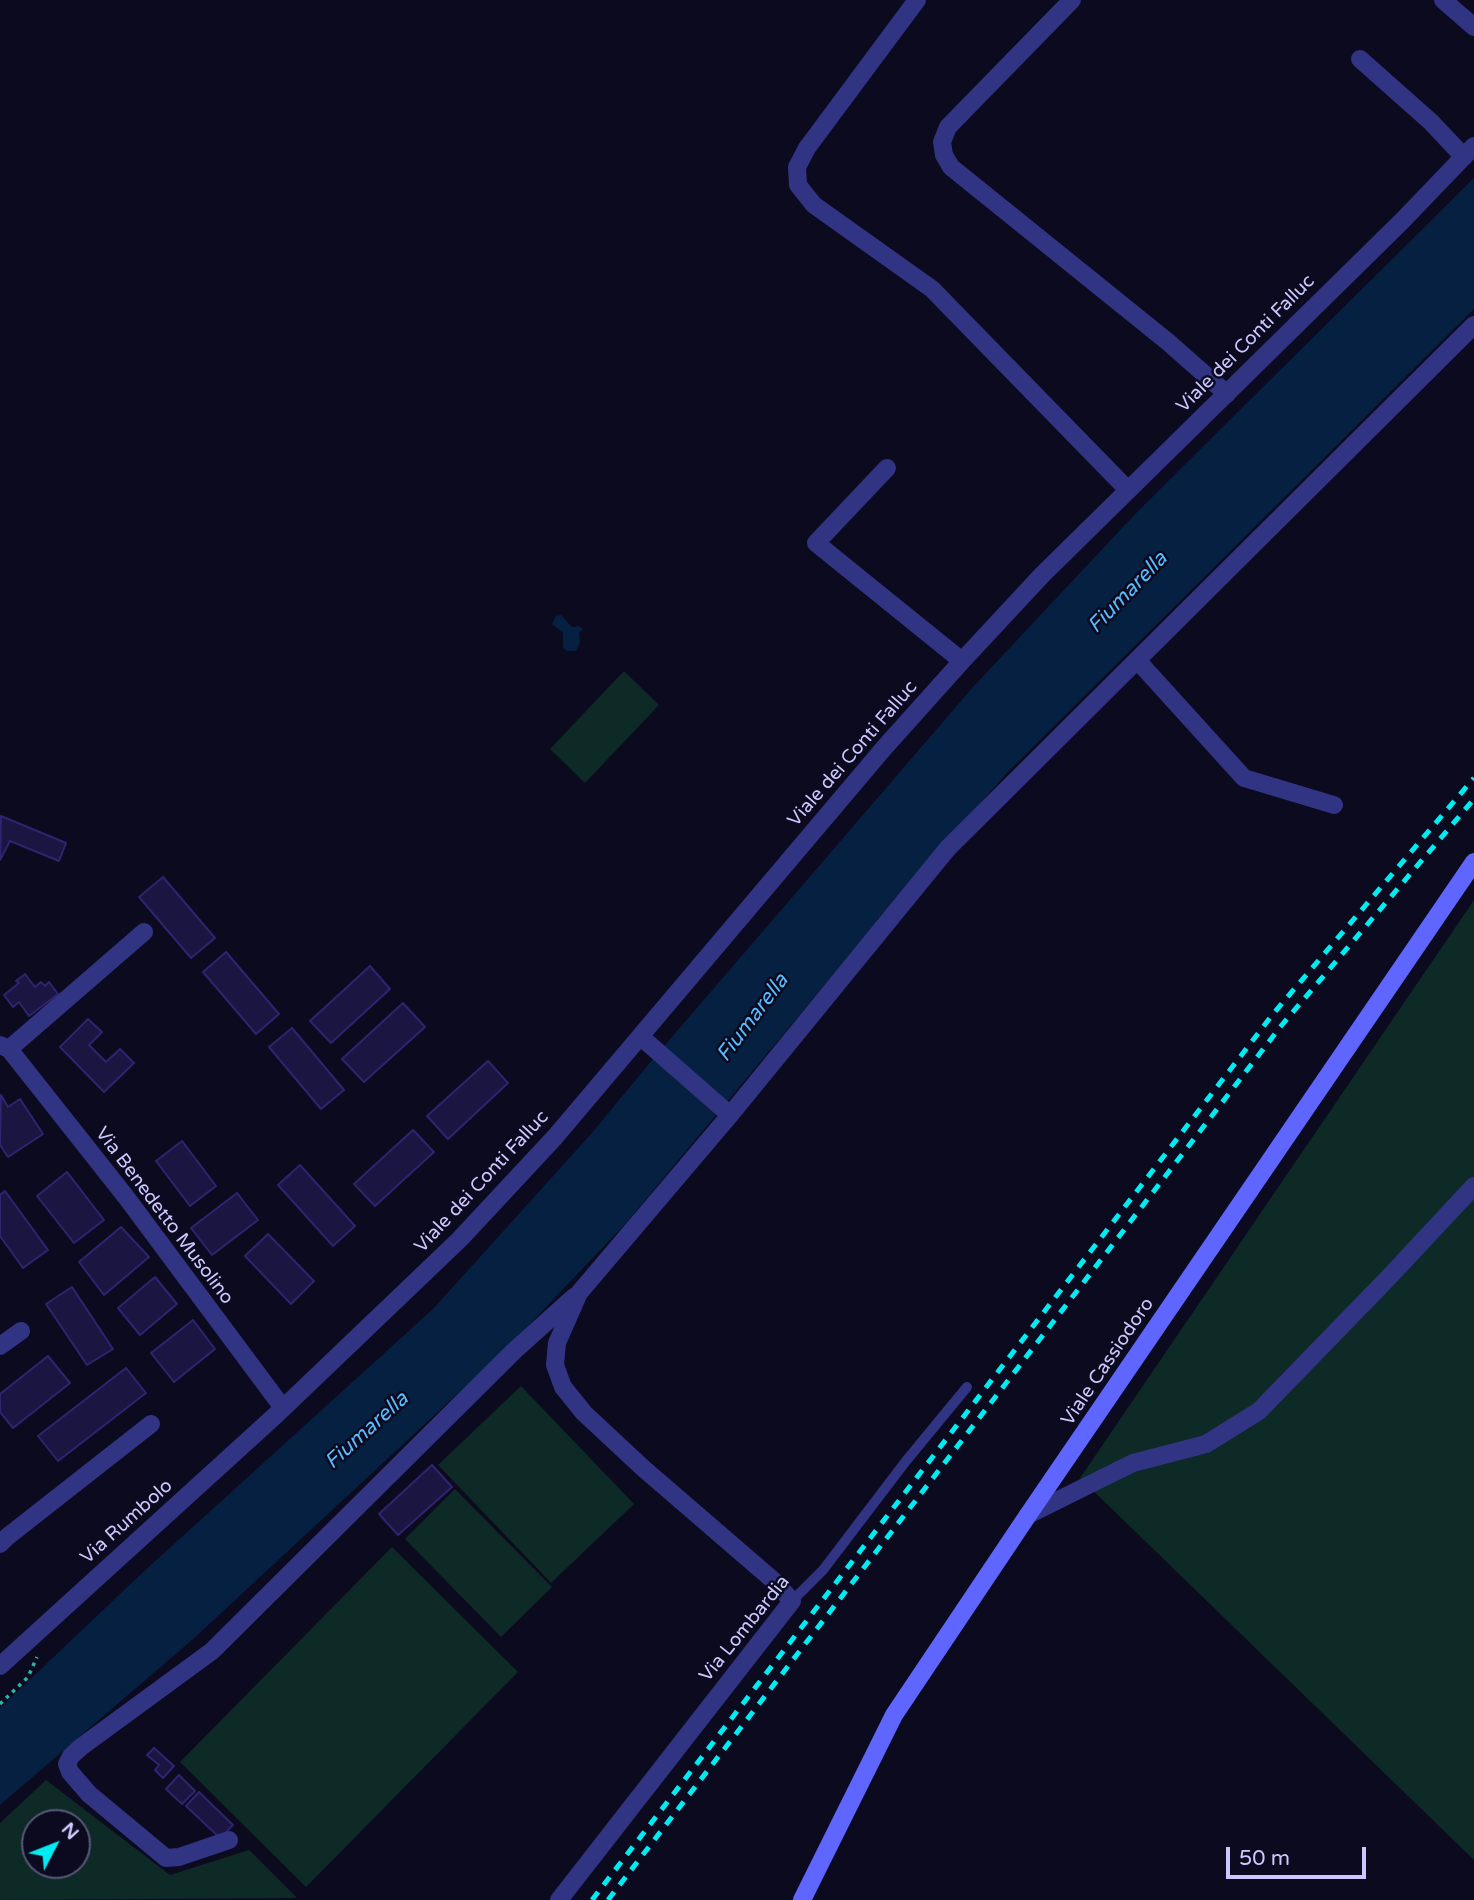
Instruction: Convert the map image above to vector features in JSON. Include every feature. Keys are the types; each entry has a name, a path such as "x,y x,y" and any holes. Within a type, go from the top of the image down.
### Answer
{"main road":[{"name":"Viale Cassiodoro","path":"802,1900 894,1715 1474,862"}],"street":[{"path":"917,0 807,148 797,167 799,185 814,205 932,289 1128,490"},
{"path":"1072,0 948,127 943,142 944,155 951,167 1168,342 1227,394"},
{"path":"1443,0 1474,27"},
{"path":"1360,59 1469,151"},
{"name":"Viale dei Conti Falluc","path":"283,1408 460,1239 555,1137 884,748 1042,575 1469,151"},
{"path":"229,1840 179,1857 166,1858 89,1794 70,1772 67,1764 71,1756 212,1651 514,1351 579,1293 948,848 1474,325"},
{"path":"887,468 816,543 962,660"},
{"path":"1137,660 1244,778 1334,805"},
{"name":"Via Benedetto Musolino","path":"144,932 5,1047 126,1197 283,1408"},
{"path":"641,1037 727,1112"},
{"path":"1028,1515 1133,1463 1206,1444 1259,1411 1474,1186"},
{"path":"579,1293 557,1343 555,1365 569,1395 584,1413 642,1468 774,1581 792,1601"},
{"path":"0,1346 21,1331"},
{"name":"Via Rumbolo","path":"0,1666 283,1408"},
{"path":"2,1538 151,1424"},
{"name":"Via Lombardia","path":"559,1900 792,1601"}],"lane":[{"name":"Via Lombardia","path":"792,1601 823,1570 906,1461 967,1387"}],"path":[{"path":"0,1704 28,1677 41,1649"}],"green space":[{"path":"624,671 659,705 585,783 550,749"},
{"path":"1474,900 1474,1860 1080,1478"},
{"path":"521,1386 634,1504 551,1583 438,1465"},
{"path":"455,1489 552,1587 501,1637 405,1539"},
{"path":"392,1547 518,1672 306,1887 180,1762"},
{"path":"46,1780 84,1809 21,1809 21,1879 91,1879 91,1814 170,1875 249,1850 297,1898 0,1900 0,1823"}],"water":[{"name":"Fiumarella","path":"1474,178 1474,309 1007,773 902,892 626,1223 507,1348 192,1640 0,1805 0,1708 141,1574 433,1309 591,1134 973,687 1139,510"},
{"path":"561,615 572,627 579,626 583,629 579,633 580,642 576,651 563,648 563,633 552,624 556,616"}],"building":[{"path":"1,816 66,843 59,861 10,841 0,860"},
{"path":"163,877 215,938 191,958 139,897"},
{"path":"226,952 279,1014 256,1034 203,972"},
{"path":"370,966 390,989 331,1043 310,1021"},
{"path":"25,974 35,987 41,982 45,986 49,982 58,994 29,1016 19,1002 13,1007 4,995 19,983 16,981"},
{"path":"403,1003 425,1027 364,1082 342,1059"},
{"path":"88,1019 102,1032 89,1045 106,1062 120,1049 134,1063 104,1092 60,1047"},
{"path":"292,1028 344,1090 321,1109 269,1047"},
{"path":"488,1061 508,1083 448,1139 427,1116"},
{"path":"1,1095 8,1107 20,1099 43,1134 8,1157 0,1145"},
{"path":"413,1130 434,1152 375,1206 354,1184"},
{"path":"182,1141 216,1186 190,1206 156,1161"},
{"path":"300,1165 355,1226 333,1246 278,1185"},
{"path":"67,1172 104,1220 74,1243 37,1196"},
{"path":"5,1191 48,1250 23,1268 0,1236 0,1195"},
{"path":"237,1193 258,1220 212,1255 191,1228"},
{"path":"121,1227 149,1257 104,1295 79,1262"},
{"path":"268,1234 314,1281 291,1304 245,1256"},
{"path":"155,1277 177,1304 140,1335 118,1308"},
{"path":"72,1287 113,1349 87,1365 46,1304"},
{"path":"193,1320 215,1349 174,1382 151,1353"},
{"path":"48,1356 70,1383 13,1428 0,1412 0,1394"},
{"path":"126,1368 146,1393 58,1461 38,1436"},
{"path":"432,1465 452,1487 398,1535 379,1514"},
{"path":"154,1748 174,1766 163,1778 155,1770 159,1765 147,1755"},
{"path":"179,1775 195,1791 182,1804 166,1789"},
{"path":"199,1792 233,1825 220,1838 186,1806"}],"railway":[{"path":"592,1900 1273,1014 1474,778"},
{"path":"608,1900 1281,1026 1474,799"}]}
